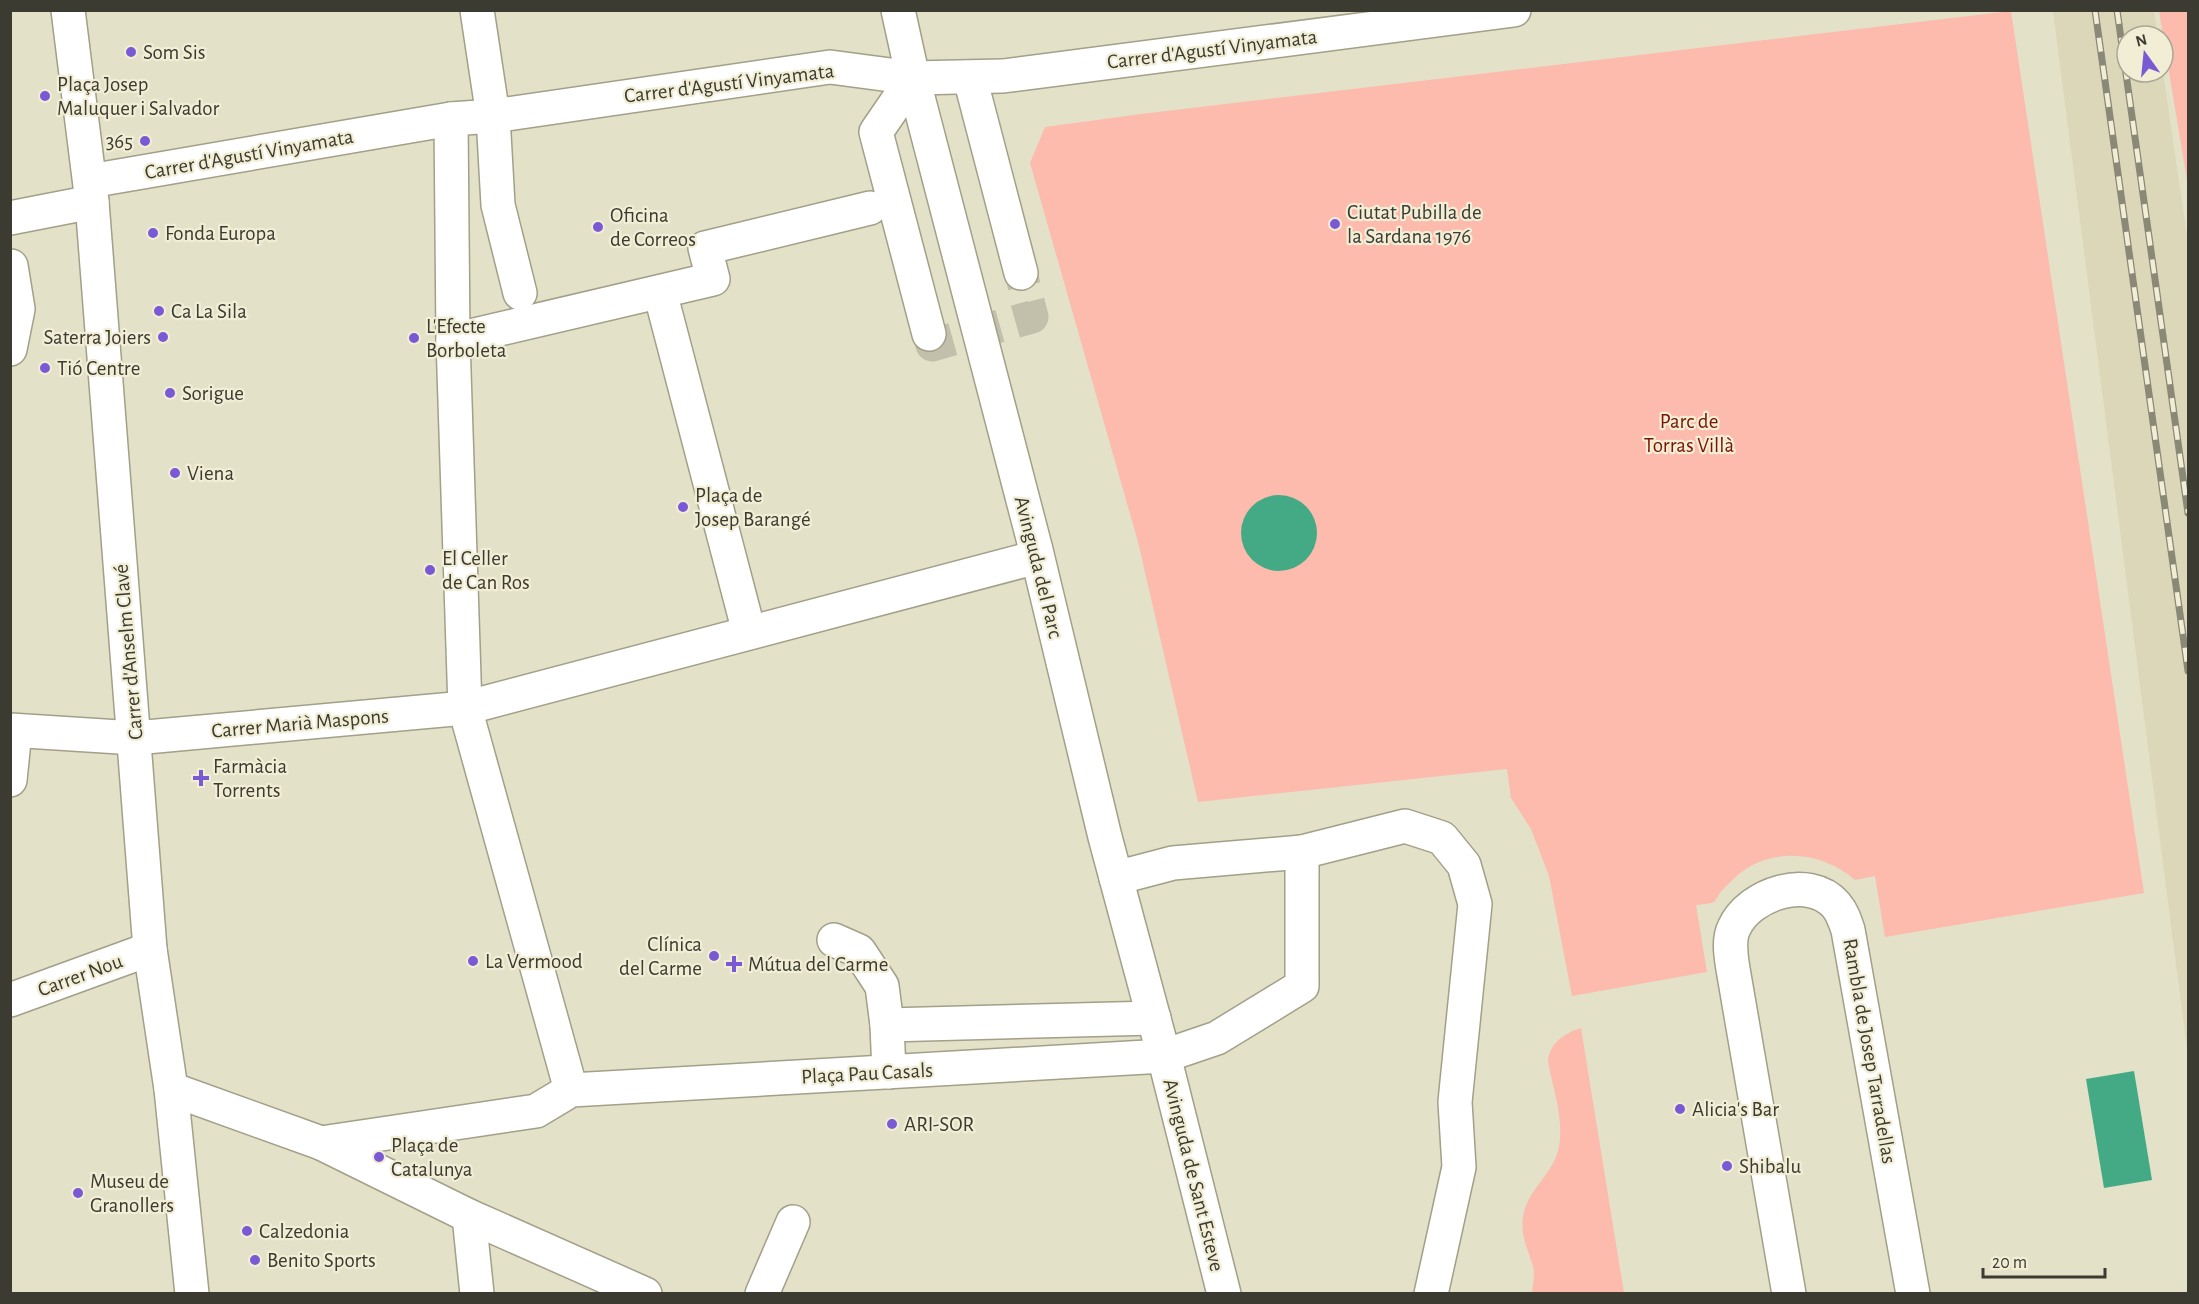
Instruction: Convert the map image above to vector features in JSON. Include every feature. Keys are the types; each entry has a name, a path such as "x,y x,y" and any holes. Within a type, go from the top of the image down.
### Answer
{"street":[{"name":"Carrer d'Anselm Clavé","path":"68,10 91,192 150,949 171,1089 192,1293"},
{"path":"477,10 493,116 498,205 520,293"},
{"name":"Avinguda del Parc","path":"898,10 913,78 1037,557 1116,878 1164,1056"},
{"name":"Carrer d'Agustí Vinyamata","path":"10,218 91,192 451,119 493,116 830,67 913,78 1003,76 1499,12"},
{"path":"913,78 876,132 929,334"},
{"path":"970,78 1021,273"},
{"path":"451,119 453,340 465,708 571,1090"},
{"path":"453,340 713,279 705,248 870,208"},
{"path":"10,349 18,309 11,266"},
{"path":"660,292 749,632"},
{"path":"465,708 1037,557"},
{"name":"Carrer Marià Maspons","path":"13,730 135,738 465,708"},
{"path":"10,780 13,730"},
{"path":"1116,878 1173,863 1302,852 1405,826 1442,838 1464,865 1475,904 1455,1102 1459,1167 1431,1293"},
{"name":"Plaça Pau Casals","path":"394,1132 536,1111 571,1090 1164,1056 1217,1038 1302,986 1302,852"},
{"name":"Rambla de Josep Tarradellas","path":"1789,1293 1733,969 1731,943 1733,929 1750,907 1775,893 1799,890 1824,897 1835,904 1848,930 1913,1293"},
{"path":"834,940 859,951 882,986 887,1025 889,1072"},
{"name":"Carrer Nou","path":"10,1000 150,949"},
{"path":"887,1025 1154,1018"},
{"name":"Avinguda de Sant Esteve","path":"1164,1056 1224,1293"},
{"path":"171,1089 321,1143 468,1216 645,1293"},
{"path":"321,1143 394,1132 385,1175"},
{"path":"468,1216 477,1293"},
{"path":"762,1293 793,1222"}],"shaded area":[{"path":"2053,11 2154,11 2156,24 2115,24 2115,84 2165,84 2188,243 2188,1057"},
{"path":"1272,495 1286,495 1300,501 1311,512 1317,526 1314,548 1306,560 1286,571 1272,571 1258,565 1247,554 1241,540 1241,526 1247,512 1258,501"},
{"path":"2134,1071 2152,1180 2104,1188 2086,1079"}],"green space":[{"name":"Parc de Torras Villà","path":"2011,11 2144,893 1885,937 1875,876 1855,880 1828,863 1813,858 1783,856 1753,865 1731,881 1714,902 1696,905 1707,972 1572,996 1549,876 1531,829 1511,798 1507,769 1198,802 1138,542 1030,163 1045,127"},
{"path":"2159,11 2188,11 2188,187 2171,84 2175,84 2175,24 2161,24"},
{"path":"1581,1028 1624,1293 1532,1293 1534,1269 1523,1233 1524,1212 1532,1193 1552,1165 1560,1141 1559,1114 1548,1062 1549,1055 1559,1040"}],"tunnel":[{"path":"929,334 932,345 1032,317 1021,273"}],"railway":[{"path":"2095,10 2188,671"},
{"path":"2117,10 2188,513"}],"place":[{"name":"Som Sis","path":"131,52"},
{"name":"Plaça Josep Maluquer i Salvador","path":"45,96"},
{"name":"365","path":"145,141"},
{"name":"Ciutat Pubilla de la Sardana 1976","path":"1335,224"},
{"name":"Oficina de Correos","path":"598,227"},
{"name":"Fonda Europa","path":"153,233"},
{"name":"Ca La Sila","path":"159,311"},
{"name":"Saterra Joiers","path":"163,337"},
{"name":"L'Efecte Borboleta","path":"414,338"},
{"name":"Tió Centre","path":"45,368"},
{"name":"Sorigue","path":"170,393"},
{"name":"Viena","path":"175,473"},
{"name":"Plaça de Josep Barangé","path":"683,507"},
{"name":"El Celler de Can Ros","path":"430,570"},
{"name":"Farmàcia Torrents","path":"201,778"},
{"name":"Clínica del Carme","path":"714,956"},
{"name":"La Vermood","path":"473,961"},
{"name":"Mútua del Carme","path":"734,964"},
{"name":"Alicia's Bar","path":"1680,1109"},
{"name":"ARI-SOR","path":"892,1124"},
{"name":"Plaça de Catalunya","path":"379,1157"},
{"name":"Shibalu","path":"1727,1166"},
{"name":"Museu de Granollers","path":"78,1193"},
{"name":"Calzedonia","path":"247,1231"},
{"name":"Benito Sports","path":"255,1260"}]}
